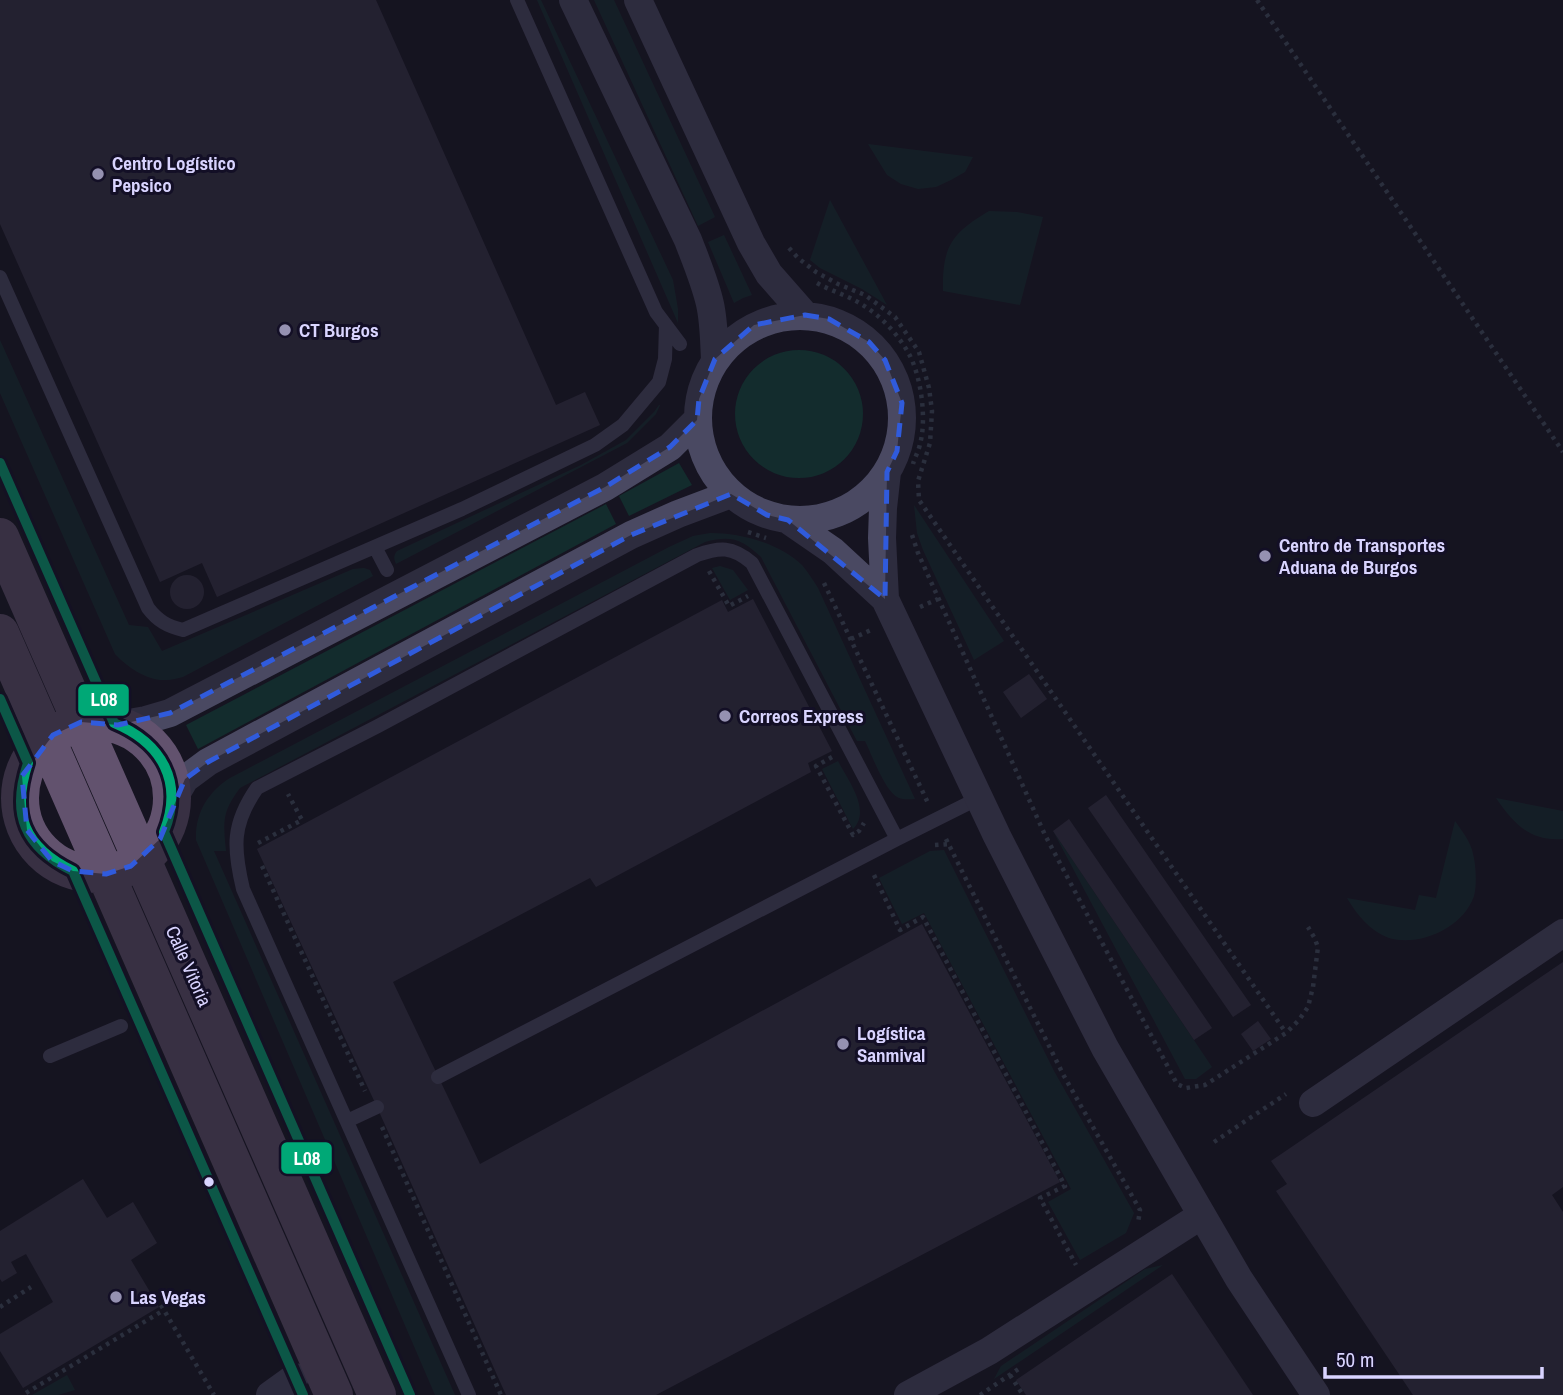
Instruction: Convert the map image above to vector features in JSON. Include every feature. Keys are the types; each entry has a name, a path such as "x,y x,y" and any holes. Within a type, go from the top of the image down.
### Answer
{"highway":[{"name":"Calle Vitoria","path":"0,537 105,723 160,831 377,1395"},
{"name":"Calle Vitoria","path":"0,633 37,751 89,873 334,1395"},
{"path":"105,723 142,737 158,754 168,773 171,787 160,831 131,866 89,873 52,861 35,845 21,815 19,792 22,776 37,751 66,727 105,723"}],"street":[{"path":"573,0 702,274 710,303 715,359"},
{"path":"638,0 751,243 769,274 805,315"},
{"path":"885,599 883,508 899,470 897,451 902,427 902,403 896,381 885,360 869,342 850,328 829,318 805,315 779,317 754,325 732,340 715,359 699,398 697,420 702,447 713,472 731,494 767,515 779,529 833,551 885,599 997,836 1105,1048 1238,1279 1316,1395"},
{"path":"105,723 146,720 170,713 593,493 670,447 697,420"},
{"path":"779,529 844,510 899,470"},
{"path":"160,831 185,779 208,762 631,535 731,494"},
{"path":"1314,1103 1563,933"},
{"path":"908,1395 955,1385 1000,1344 1202,1216"},
{"path":"270,1395 299,1386"}],"lane":[{"path":"517,0 656,312 680,344"},
{"path":"0,277 148,608 156,619 167,626 183,630 462,509 595,445 623,425 659,382 665,359 666,325"},
{"path":"0,463 105,723"},
{"path":"376,547 387,570"},
{"path":"469,1395 243,889 236,843 245,805 257,788 390,720 697,555 713,549 725,549 735,551 752,563 897,839"},
{"path":"0,699 37,751"},
{"path":"438,1077 979,798"},
{"path":"160,831 410,1395"},
{"path":"89,873 299,1386"},
{"path":"50,1056 121,1026"},
{"path":"347,1121 377,1107"}],"path":[{"path":"1256,0 1563,452"},
{"path":"789,248 816,272 865,295 895,317 919,352 932,411 930,443 918,481 919,500 1286,1033"},
{"path":"811,280 860,303 888,324 910,354 919,382 923,413 921,442 899,470"},
{"path":"738,530 779,529"},
{"path":"912,534 918,553 1045,835 1177,1084 1186,1088 1205,1085 1286,1033 1299,1020 1308,1007 1318,947 1308,927"},
{"path":"823,580 936,820 1063,1076 1140,1210"},
{"path":"253,838 253,846 302,820 285,790"},
{"path":"929,846 949,845"},
{"path":"884,870 873,876 900,930 923,917 1065,1186 1040,1198 1079,1270"},
{"path":"0,1307 31,1287"},
{"path":"26,1393 163,1308 214,1395"},
{"path":"1010,1375 1023,1395"}],"highlighted area":[{"path":"805,315 829,319 869,342 885,360 902,403 897,451 887,472 885,599 788,520 767,515 731,494 631,535 208,762 185,779 160,839 131,866 106,874 73,871 52,861 27,830 22,776 53,735 81,722 118,725 170,713 605,487 670,447 697,420 699,399 715,359 754,325"}],"green space":[{"path":"537,0 541,0 673,280 678,323"},
{"path":"594,0 614,0 715,217 698,226"},
{"path":"868,144 973,157 965,172 936,187 918,189 901,184 887,175"},
{"path":"830,200 887,305 810,260"},
{"path":"989,211 1043,217 1020,305 943,291 947,252 952,242 966,226"},
{"path":"724,235 752,295 734,303 708,242"},
{"path":"0,340 129,625 148,627 162,651 353,569 370,570 373,576 183,677 159,680 131,668 115,654 0,393"},
{"path":"799,350 823,355 844,369 858,390 863,414 858,438 844,459 823,473 799,478 775,473 754,459 740,438 735,414 740,390 754,369 775,355"},
{"path":"659,405 656,414 627,443 396,564 394,558 397,551 581,465 626,440"},
{"path":"679,463 692,485 629,516 619,496"},
{"path":"606,504 616,524 198,749 186,725"},
{"path":"914,505 1004,641 974,660 923,550 917,533"},
{"path":"710,533 747,537 771,545 793,557 806,570 818,588 915,799 901,799 889,789 865,741 857,741 761,557 742,542 722,539 705,542 240,788 230,804 224,824 226,851 214,851 455,1395 435,1395 196,840 198,821 209,797 230,778 669,547 693,536"},
{"path":"720,566 733,570 748,590 730,600 712,568"},
{"path":"838,761 859,804 860,813 853,829 822,769"},
{"path":"1496,798 1563,811 1563,839 1532,834 1516,823"},
{"path":"1455,821 1472,850 1476,881 1474,896 1460,917 1439,932 1414,940 1389,938 1370,927 1347,898 1415,910 1419,895 1436,898"},
{"path":"1053,831 1212,1067 1196,1079 1185,1079"},
{"path":"944,850 1054,1071 1134,1213 1126,1233 1080,1260 1048,1202 1071,1189 924,913 902,924 879,878 930,851"},
{"path":"1163,1265 994,1379 1001,1366 1145,1269"},
{"path":"67,1375 75,1390 58,1395 32,1395"}],"building":[{"name":"CT Burgos","path":"0,0 376,0 556,405 585,392 600,425 217,597 202,563 160,582 0,224"},
{"path":"187,575 199,580 204,592 199,604 187,609 175,604 170,592 175,580"},
{"path":"753,599 832,751 808,763 811,772 596,887 590,878 393,982 480,1164 922,924 1060,1182 656,1395 506,1395 377,1107 257,849 722,600 728,612"},
{"path":"1029,674 1047,699 1021,718 1003,692"},
{"path":"1106,795 1251,1005 1233,1017 1088,808"},
{"path":"1069,819 1212,1028 1194,1040 1053,831"},
{"path":"1563,962 1563,1187 1552,1195 1563,1212 1563,1395 1413,1395 1276,1191 1287,1184 1271,1161"},
{"path":"1258,1021 1271,1039 1253,1051 1241,1034"},
{"path":"83,1179 107,1218 133,1202 157,1243 131,1260 159,1307 23,1388 0,1351 0,1334 53,1302 26,1254 11,1262 17,1273 2,1282 0,1231"},
{"path":"1172,1274 1253,1395 1026,1395 1016,1380"}],"transit line":[{"name":"L08","path":"0,463 114,723 145,741 164,766 170,781 171,797 170,814 164,832 410,1395"},
{"name":"L08","path":"0,699 28,763 21,798 26,827 43,851 73,871 303,1395"}],"place":[{"name":"Centro Logístico Pepsico","path":"98,174"},
{"name":"CT Burgos","path":"285,330"},
{"name":"Centro de Transportes Aduana de Burgos","path":"1265,556"},
{"name":"Correos Express","path":"725,716"},
{"name":"Logística Sanmival","path":"843,1044"},
{"name":"Las Vegas","path":"116,1297"}]}
